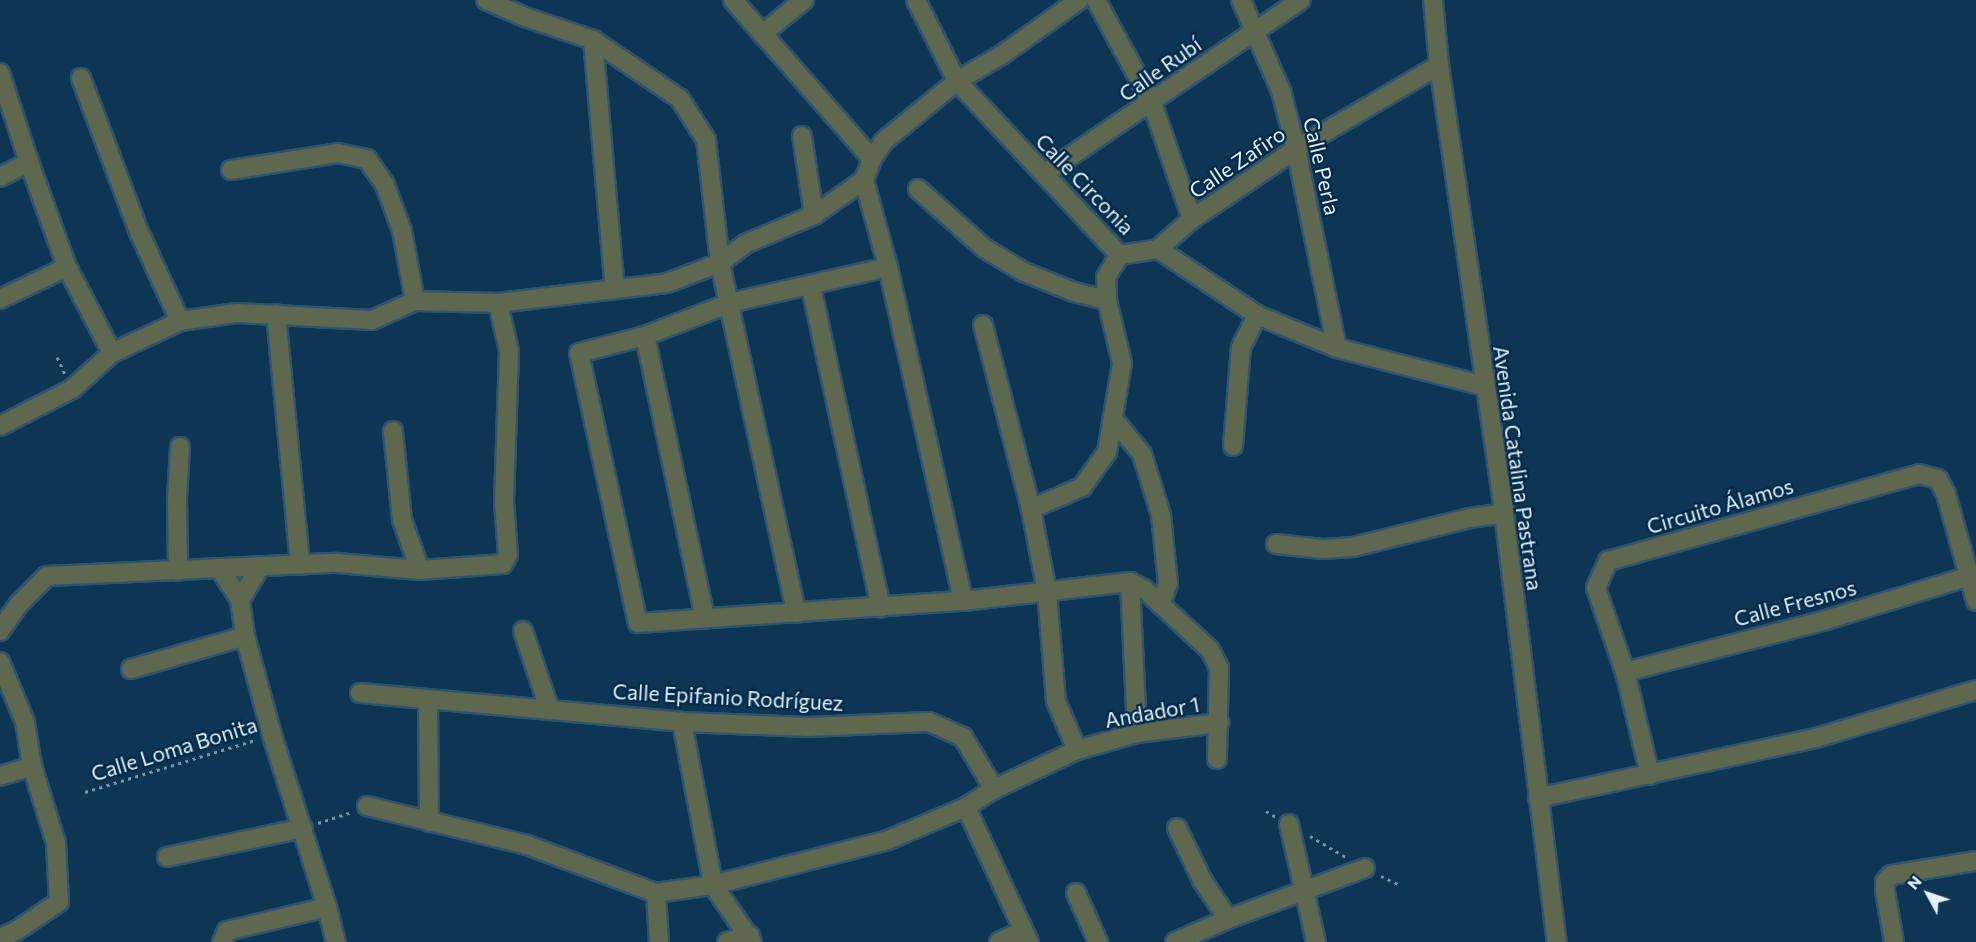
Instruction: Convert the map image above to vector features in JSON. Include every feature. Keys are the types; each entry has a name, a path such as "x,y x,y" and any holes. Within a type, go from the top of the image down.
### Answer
{"street":[{"path":"486,0 525,17 593,40 680,99 706,140 720,263 796,613"},
{"path":"733,0 872,159"},
{"path":"762,34 804,0"},
{"name":"Calle Circonia","path":"916,0 957,81 1120,255 1158,249"},
{"path":"0,426 72,389 112,353 180,321 237,313 372,320 416,301 498,303 667,283 720,263 745,244 814,215 864,180 872,159 884,141 957,81 1003,54 1079,0"},
{"path":"1096,0 1152,103 1192,219"},
{"name":"Calle Perla","path":"1240,0 1256,30 1281,91 1296,149 1337,348"},
{"name":"Calle Rubí","path":"1044,174 1152,103 1300,0"},
{"name":"Avenida Catalina Pastrana","path":"1433,0 1439,65 1504,513 1557,942"},
{"path":"593,40 615,289"},
{"name":"Calle Zafiro","path":"1158,249 1192,219 1296,149 1439,65"},
{"path":"0,73 28,162 67,267 112,353"},
{"path":"81,78 139,232 180,321"},
{"path":"802,136 814,215"},
{"path":"231,170 338,153 367,159 386,185 402,231 416,301"},
{"path":"0,177 28,162"},
{"path":"864,180 888,267 963,601"},
{"path":"918,189 984,248 1024,272 1074,292 1107,300"},
{"path":"1158,249 1257,315 1337,348 1484,386"},
{"path":"1031,509 1082,487 1107,452 1122,363 1107,300 1106,277 1120,255"},
{"path":"0,299 67,267"},
{"path":"888,267 730,303 645,336 579,353 638,623 963,601 1130,582 1144,589 1210,650 1219,668 1217,759"},
{"path":"811,286 881,607"},
{"path":"1,630 20,604 47,576 337,563 420,570 503,564 508,555 504,502 509,351 498,303"},
{"path":"276,314 300,565"},
{"path":"1233,446 1241,347 1257,315"},
{"path":"983,325 1031,509 1047,592 1056,701 1077,750"},
{"path":"645,336 705,619"},
{"path":"1114,420 1142,454 1161,515 1168,584 1160,605"},
{"path":"393,431 402,520 420,570"},
{"path":"178,571 177,499 180,447"},
{"name":"Circuito Álamos","path":"1650,776 1625,672 1596,588 1608,561 1919,474 1938,479 1946,494 1973,574 1976,601"},
{"path":"1276,544 1323,549 1353,547 1470,518 1504,513"},
{"path":"240,600 260,567"},
{"path":"220,569 240,600 245,636 272,735 303,828 336,942"},
{"name":"Calle Fresnos","path":"1625,672 1826,620 1973,574"},
{"path":"1130,582 1137,733"},
{"path":"523,631 549,708"},
{"path":"131,669 245,636"},
{"path":"0,662 25,722 32,766 56,843 59,902 16,931 0,938"},
{"path":"1538,798 1650,776 1816,738 1976,690"},
{"name":"Calle Epifanio Rodríguez","path":"360,693 428,701 549,708 682,722 808,727 930,722 963,737 994,789"},
{"path":"428,701 429,822"},
{"path":"682,722 713,885 751,939 727,942"},
{"name":"Andador 1","path":"656,893 713,885 888,840 966,807 994,789 1077,750 1137,733 1219,723"},
{"path":"0,776 32,766"},
{"path":"368,806 527,845 656,893 659,942"},
{"path":"966,807 1026,936 999,942"},
{"path":"1289,824 1316,942"},
{"path":"167,857 303,828"},
{"path":"1177,828 1202,880 1227,919"},
{"path":"1894,942 1885,882 1891,875 1976,861"},
{"path":"1175,942 1227,919 1365,868"},
{"path":"1076,892 1098,942"},
{"path":"222,942 226,931 327,907"}],"path":[{"name":"Calle Loma Bonita","path":"84,792 272,735"},
{"path":"303,828 368,806"}]}
